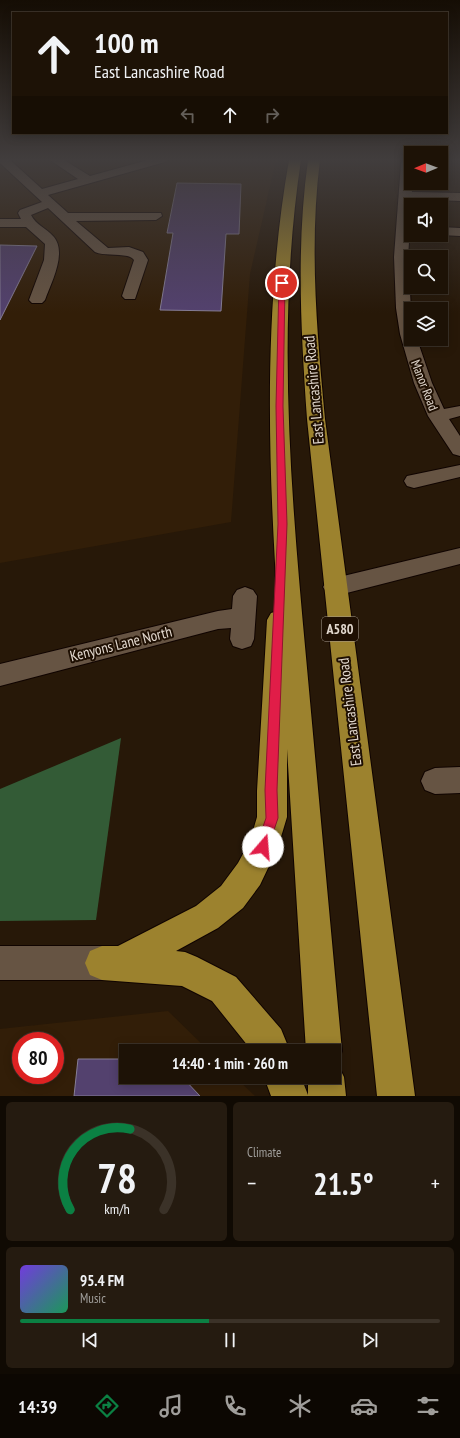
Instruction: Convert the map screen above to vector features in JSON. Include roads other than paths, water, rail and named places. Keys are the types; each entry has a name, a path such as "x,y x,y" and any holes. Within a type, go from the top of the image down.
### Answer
{"highway":[{"name":"East Lancashire Road","path":"287,211 280,326 280,406 283,524 323,1044"},
{"name":"East Lancashire Road","path":"307,211 305,247 316,419 396,1096"},
{"path":"112,963 207,917 232,897 248,874 263,847 272,818 271,790 283,524"},
{"path":"112,963 185,969 224,989 269,1044"},
{"path":"285,1084 290,1096"},
{"path":"326,1084 327,1096"}],"street":[{"path":"29,211 24,213 29,223 51,240 54,253 37,300"},
{"path":"60,211 102,251 135,252 141,260 130,296"},
{"path":"66,217 156,216"},
{"path":"0,223 29,223"},
{"path":"448,231 460,232"},
{"name":"Manor Road","path":"406,242 402,276 408,329 419,377 437,416 460,450"},
{"path":"437,416 460,411"},
{"path":"414,481 460,471"},
{"path":"335,587 460,556"},
{"name":"Kenyons Lane North","path":"0,675 218,620 243,618"},
{"path":"0,963 112,963"}]}
